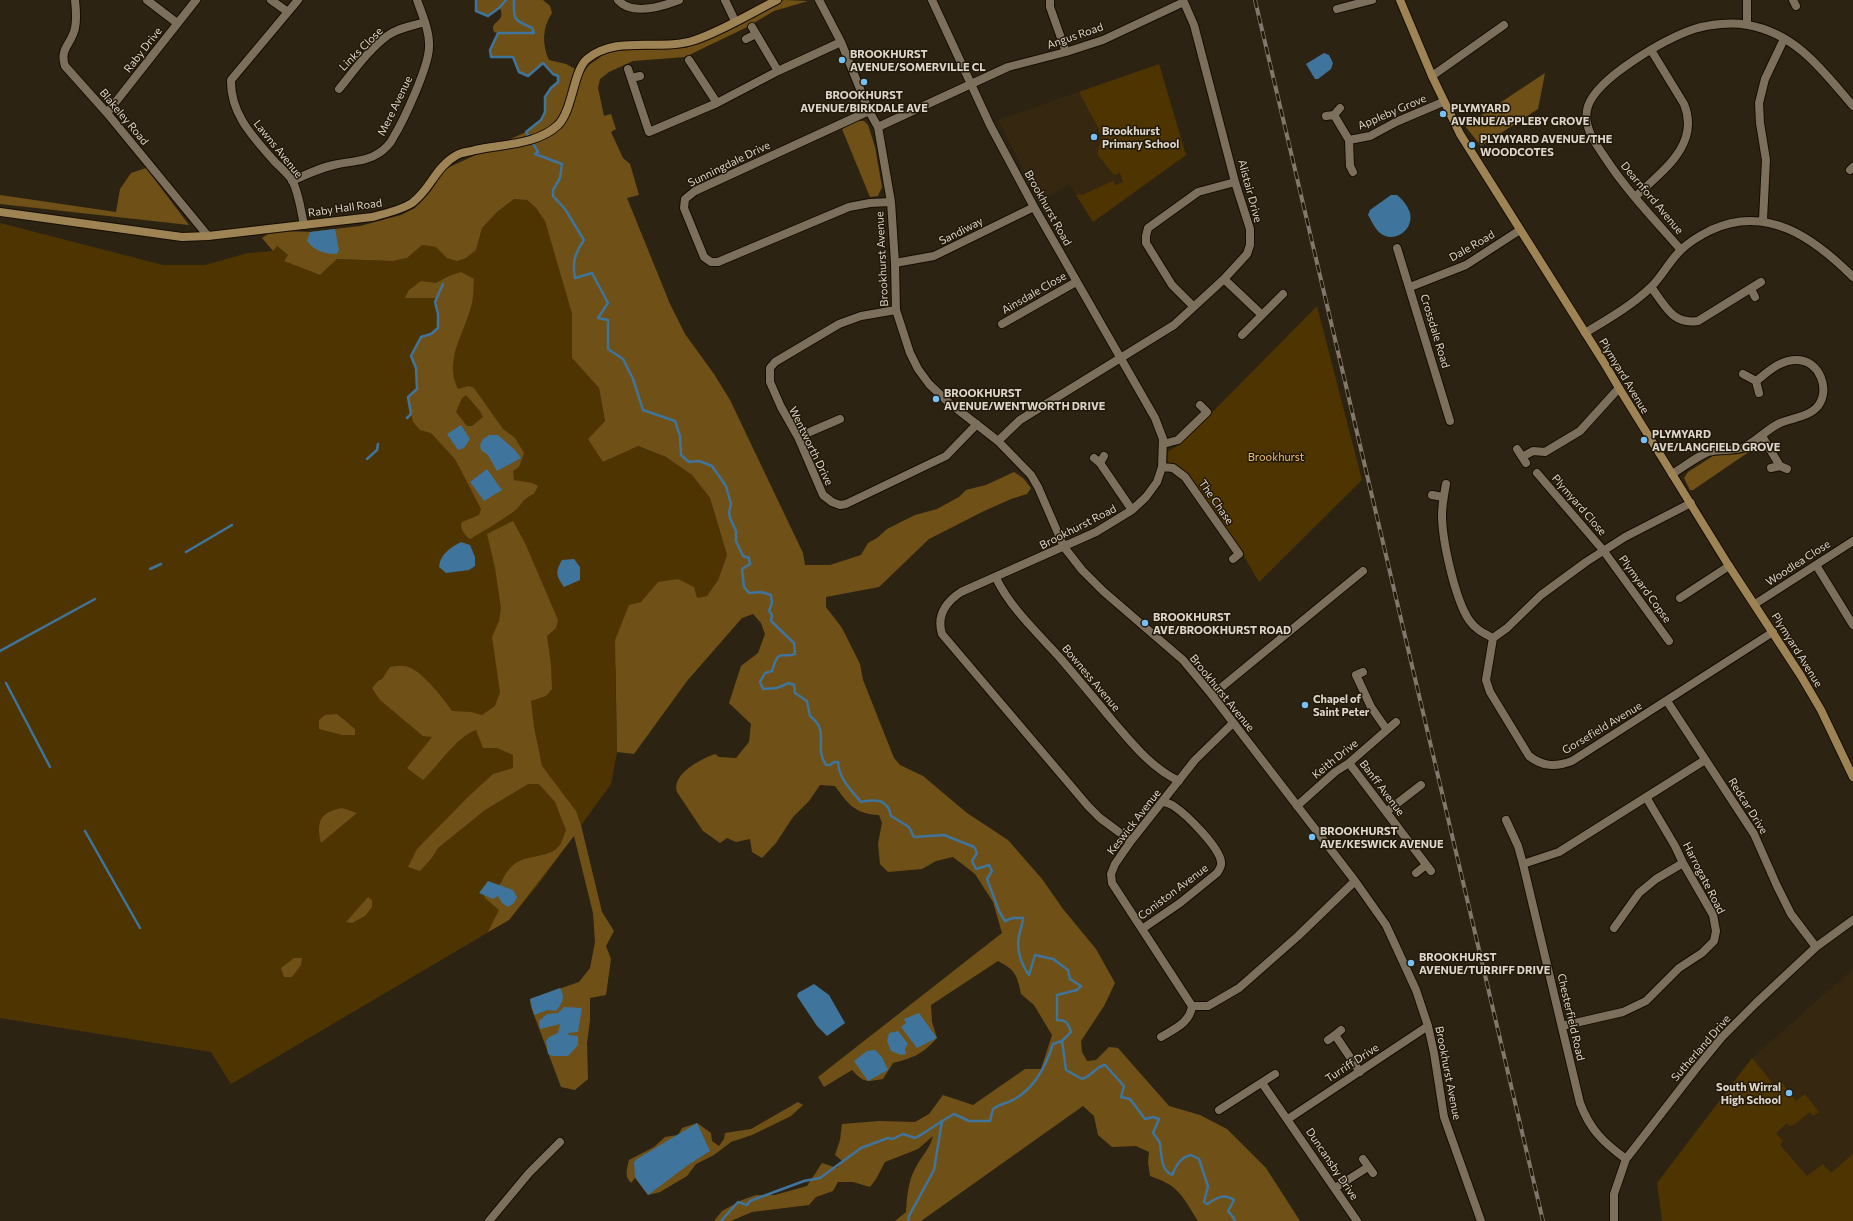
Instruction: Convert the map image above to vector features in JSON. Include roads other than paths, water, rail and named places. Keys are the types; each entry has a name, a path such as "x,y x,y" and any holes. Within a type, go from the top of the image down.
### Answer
{"street":[{"name":"Blakeley Road","path":"75,0 75,29 64,51 63,59 65,66 107,113 208,236"},
{"path":"147,0 177,24"},
{"name":"Raby Drive","path":"107,113 196,0"},
{"path":"271,0 288,12 298,0"},
{"name":"Mere Avenue","path":"292,181 323,168 369,158 380,153 393,139 424,72 428,59 430,46 425,22 417,0"},
{"path":"618,0 625,6 634,9 644,9 679,0"},
{"path":"725,0 736,21"},
{"name":"Raby Hall Road","path":"0,212 182,237 208,236 372,217 412,203 428,186 443,165 459,154 544,136 559,124 562,119 568,108 580,69 586,60 610,47 663,46 695,40 777,0"},
{"name":"Brookhurst Avenue","path":"819,0 841,42 869,110 878,127 891,202 896,310 910,353 918,369 929,384 948,402 998,441 1031,475 1038,487 1064,547 1082,570 1103,591 1183,660 1212,695 1355,881 1386,925 1416,990 1428,1026 1434,1053 1444,1117 1481,1221"},
{"name":"Brookhurst Road","path":"932,0 990,125 1076,282 1155,418 1163,439 1162,467 1157,482 1146,497 1132,510 1096,532 996,578 961,592 950,599 944,606 940,622 942,634 1088,806 1100,818 1131,841"},
{"path":"1050,0 1050,7 1066,52"},
{"path":"1337,9 1372,0"},
{"name":"Plymyard Avenue","path":"1400,0 1443,102 1460,134 1821,710 1853,777"},
{"path":"1746,0 1747,24"},
{"name":"Angus Road","path":"878,127 972,85 1008,67 1066,52 1103,40 1184,1"},
{"name":"Alistair Drive","path":"998,441 1020,420 1174,324 1192,306 1224,279 1247,254 1250,245 1250,230 1235,182 1194,25 1184,1"},
{"name":"Lawns Avenue","path":"288,12 231,80 231,89 238,114 253,138 292,181 304,225"},
{"name":"Links Close","path":"339,89 364,59 387,36 425,22"},
{"name":"Dearnford Avenue","path":"1681,250 1616,176 1593,141 1588,126 1588,106 1602,86 1626,66 1672,38 1695,29 1719,24 1747,24 1767,30 1806,53 1853,106"},
{"path":"1432,76 1504,25"},
{"path":"746,39 754,31 778,71"},
{"path":"1763,220 1766,160 1760,124 1759,103 1765,79 1784,39"},
{"path":"628,69 649,132 717,103 778,71 841,42"},
{"path":"1635,197 1675,158 1683,145 1689,128 1688,113 1684,104 1651,50"},
{"path":"689,60 717,103"},
{"path":"631,78 640,76"},
{"name":"Appleby Grove","path":"1349,140 1370,136 1396,122 1443,102"},
{"name":"Appleby Grove","path":"1340,108 1330,115 1349,140 1349,169"},
{"name":"Sunningdale Drive","path":"869,110 694,192 685,199 684,208 704,257 710,262 718,262 849,207 870,203 891,202"},
{"path":"1192,306 1172,286 1146,243 1148,228 1198,192 1235,182"},
{"name":"Sandiway","path":"895,263 934,256 1034,207"},
{"path":"1585,333 1631,304 1651,287 1681,250 1703,234 1724,224 1763,220 1793,230 1839,263 1853,277"},
{"name":"Dale Road","path":"1410,287 1466,264 1520,230"},
{"name":"Crossdale Road","path":"1397,248 1450,421"},
{"path":"1224,279 1262,315"},
{"name":"Ainsdale Close","path":"1002,324 1076,282"},
{"path":"1651,287 1674,317 1682,321 1691,322 1698,321 1761,282"},
{"path":"1750,289 1755,297"},
{"path":"1242,335 1283,294"},
{"name":"Wentworth Drive","path":"896,310 861,316 839,324 775,362 770,368 770,382 781,407 798,437 823,495 832,502 840,505 846,504 946,456 977,424"},
{"path":"1672,474 1709,452 1743,448 1778,424 1806,415 1817,407 1820,402 1823,387 1819,372 1815,367 1807,362 1797,360 1781,363 1756,381"},
{"path":"1744,374 1756,381 1759,393"},
{"path":"1517,449 1524,460 1533,451 1545,452 1580,431 1619,388"},
{"path":"1163,444 1178,440 1207,412 1200,405"},
{"path":"798,437 840,419"},
{"path":"1762,436 1784,468 1771,468"},
{"path":"1099,459 1132,510"},
{"name":"The Chase","path":"1162,467 1173,468 1185,477 1239,554 1232,558"},
{"name":"Plymyard Close","path":"1537,473 1603,550"},
{"path":"1446,484 1443,496 1443,528 1458,598 1469,620 1478,630 1493,638 1507,628 1541,595 1603,550 1691,503"},
{"path":"1432,495 1443,496"},
{"name":"Woodlea Close","path":"1755,604 1853,541"},
{"name":"Plymyard Copse","path":"1603,550 1669,641"},
{"path":"1816,565 1853,625"},
{"path":"1680,598 1730,566"},
{"path":"1212,695 1363,571"},
{"name":"Bowness Avenue","path":"996,578 1001,589 1016,609 1061,659 1137,750 1167,775 1179,781"},
{"name":"Gorsefield Avenue","path":"1493,638 1486,680 1490,692 1529,756 1543,765 1561,765 1572,761 1668,701 1773,632"},
{"path":"1363,672 1356,675 1371,707 1386,730"},
{"name":"Redcar Drive","path":"1668,701 1754,834 1791,914 1816,947"},
{"name":"Keith Drive","path":"1297,806 1335,772 1349,763 1396,722"},
{"name":"Keswick Avenue","path":"1192,1006 1112,884 1111,874 1115,864 1131,841 1164,802 1195,760 1233,723"},
{"path":"1523,864 1559,852 1705,760"},
{"name":"Banff Avenue","path":"1349,763 1428,868 1416,873"},
{"path":"1386,812 1421,785"},
{"name":"Harrogate Road","path":"1562,1026 1624,1012 1646,1001 1679,968 1702,953 1714,941 1716,931 1713,915 1646,797"},
{"name":"Coniston Avenue","path":"1142,929 1180,903 1217,873 1221,867 1221,861 1218,853 1174,806 1164,802"},
{"name":"Chesterfield Road","path":"1506,820 1518,846 1523,864 1580,1103 1585,1117 1605,1143 1626,1160"},
{"path":"1614,928 1639,893 1656,879 1683,863"},
{"path":"1161,1037 1184,1023 1191,1015 1192,1006 1208,1006 1239,988 1293,941 1355,881"},
{"name":"Sutherland Drive","path":"1614,1221 1614,1194 1626,1160 1722,1037 1816,947 1853,920"},
{"name":"Turriff Drive","path":"1288,1119 1428,1026"},
{"path":"1335,1035 1360,1072"},
{"path":"1219,1110 1275,1074"},
{"name":"Duncansby Drive","path":"1262,1083 1357,1221"},
{"path":"489,1221 529,1173 560,1142"},
{"path":"1335,1188 1370,1170 1363,1160"}],"water":[{"path":"1324,53 1329,55 1333,63 1331,69 1318,79 1315,79 1306,64"},
{"path":"1391,195 1397,195 1405,203 1410,213 1410,219 1409,225 1402,234 1391,237 1380,233 1368,215 1370,210"},
{"path":"335,229 339,250 337,254 320,251 307,241 310,232"},
{"path":"461,425 470,439 464,448 458,450 447,434"},
{"path":"489,435 498,435 515,450 521,458 497,471 488,455 481,450 480,445 483,439"},
{"path":"487,469 502,490 484,501 470,482"},
{"path":"461,542 470,545 475,557 475,566 469,570 446,573 439,567 441,558 449,549"},
{"path":"574,559 580,567 580,580 564,587 557,574 558,568 562,560"},
{"path":"488,881 513,890 517,897 514,903 508,907 502,903 498,896 493,899 479,893"},
{"path":"814,984 829,995 845,1023 827,1036 817,1026 797,996 798,993"},
{"path":"560,988 563,998 556,1011 548,1010 534,1015 530,999"},
{"path":"564,1007 582,1008 578,1032 568,1033 569,1035 578,1036 578,1045 568,1056 552,1056 548,1054 546,1041 549,1037 558,1033 560,1024 540,1029 539,1021 547,1014 558,1013"},
{"path":"919,1013 937,1038 917,1048 901,1027 906,1023 904,1019"},
{"path":"898,1031 908,1044 905,1049 906,1054 901,1055 891,1051 887,1041 889,1033"},
{"path":"875,1050 882,1057 888,1070 868,1081 854,1061 867,1051"},
{"path":"697,1123 710,1151 688,1165 648,1195 635,1177 634,1162"}],"waterway":[{"path":"476,0 476,11 488,16 499,8 506,0"},
{"path":"514,0 514,12 516,18 521,23 532,28 534,33 498,33 490,50 491,57 513,57 519,72 528,76 543,63 553,74 558,76 558,82 551,88 545,97 545,112 541,120 526,132 538,152 535,154 562,164 560,178 553,190 553,196 565,209 584,240 578,249 575,258 575,278 592,273 608,303 598,318 608,320 608,349 623,359 633,379 643,410 675,421 680,436 681,455 689,462 699,461 712,466 726,486 731,504 729,512 730,518 736,531 736,541 743,556 749,558 750,564 742,569 744,587 749,593 761,592 771,595 772,603 769,611 772,615 771,621 794,643 795,654 779,656 772,671 765,673 760,682 763,689 777,688 789,683 794,685 795,693 807,701 810,716 820,728 821,752 822,758 826,765 838,762 843,779 861,802 876,801 884,803 887,806 891,816 909,827 914,837 944,835 974,847 977,853 972,861 976,869 989,865 992,871 987,879 999,911 1005,921 1013,918 1023,918 1018,946 1022,961 1029,975 1035,955 1053,959 1068,970 1070,979 1081,986 1077,990 1057,995 1057,1020 1067,1023 1071,1032 1062,1041 1066,1070 1082,1079 1105,1065 1124,1086 1121,1097 1130,1099 1145,1119 1153,1117 1159,1119 1153,1133 1160,1143 1162,1161 1165,1169 1172,1175 1179,1162 1187,1156 1191,1155 1199,1159 1208,1186 1204,1202 1207,1204 1220,1197 1227,1197 1234,1200 1228,1211 1235,1221"},
{"path":"407,418 411,414 408,397 417,389 416,368 411,356 421,337 431,334 438,328 438,314 435,302 443,284"},
{"path":"367,459 377,450 378,444"},
{"path":"186,552 232,525"},
{"path":"150,569 161,564"},
{"path":"0,651 95,599"},
{"path":"6,683 50,767"},
{"path":"85,831 140,928"},
{"path":"942,1121 954,1114 969,1121 990,1121 993,1109 1010,1101 1027,1090 1043,1068 1053,1044 1062,1041"},
{"path":"721,1221 738,1202 747,1205 750,1201 804,1181 820,1178 861,1148 888,1138 893,1139 903,1134 915,1138 942,1121 934,1170 909,1216 908,1221"}],"railway":[{"path":"1255,0 1543,1221"}],"place":[{"name":"BROOKHURST AVENUE/SOMERVILLE CL","path":"842,60"},
{"name":"BROOKHURST AVENUE/BIRKDALE AVE","path":"864,82"},
{"name":"PLYMYARD AVENUE/APPLEBY GROVE","path":"1443,114"},
{"name":"Brookhurst Primary School","path":"1094,137"},
{"name":"PLYMYARD AVENUE/THE WOODCOTES","path":"1472,145"},
{"name":"BROOKHURST AVENUE/WENTWORTH DRIVE","path":"936,399"},
{"name":"PLYMYARD AVE/LANGFIELD GROVE","path":"1644,440"},
{"name":"BROOKHURST AVE/BROOKHURST ROAD","path":"1145,623"},
{"name":"Chapel of Saint Peter","path":"1305,705"},
{"name":"BROOKHURST AVE/KESWICK AVENUE","path":"1312,837"},
{"name":"BROOKHURST AVENUE/TURRIFF DRIVE","path":"1411,963"},
{"name":"South Wirral High School","path":"1789,1093"}],"park label":[{"name":"Brookhurst","path":"1276,457"}]}
